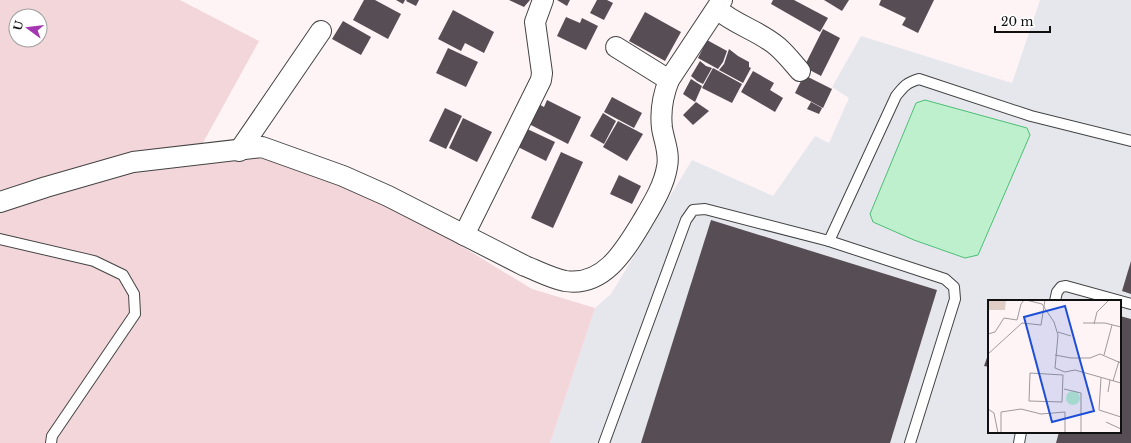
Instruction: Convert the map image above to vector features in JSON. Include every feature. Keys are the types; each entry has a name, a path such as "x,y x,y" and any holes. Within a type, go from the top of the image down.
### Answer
{"street":[{"path":"464,235 541,80 542,73 534,22 543,0"},
{"path":"0,202 133,162 239,151 262,147 343,176 388,196 525,266 546,275 565,280 584,280 599,276 606,271 627,247 654,201 664,179 667,166 668,152 662,127 664,92 669,80 719,4 735,22 778,47 800,71"},
{"path":"239,151 321,31"},
{"path":"616,47 669,80"}],"lane":[{"path":"829,240 896,96 906,84 911,81 919,79 1031,116 1131,141"},
{"path":"604,443 686,220 693,210 705,209 829,240 945,278 954,287 955,299 910,443"},
{"path":"0,240 94,261 123,275 134,294 135,314 52,436 51,443"},
{"path":"1055,300 1061,287 1066,286 1117,300"},
{"path":"1121,301 1131,304"},
{"path":"1019,443 1021,433"}],"shaded area":[{"path":"0,0 180,0 259,41 194,159 267,150 433,229 532,289 595,308 550,443 0,443"},
{"path":"1040,0 1131,0 1131,443 550,443 595,308 611,294 692,160 773,196 815,136 829,143 849,98 832,87 861,36 1012,83"},
{"path":"925,100 1027,128 1030,135 978,255 965,258 914,240 873,222 870,214 916,103"}],"building":[{"path":"364,0 375,0 401,14 388,39 353,20"},
{"path":"396,0 405,0 403,4"},
{"path":"419,0 416,6 406,1"},
{"path":"509,0 530,0 524,7"},
{"path":"557,0 570,0 567,6"},
{"path":"597,0 607,0 613,3 604,20 590,13"},
{"path":"773,0 794,0 828,18 820,32 771,4"},
{"path":"824,0 849,0 842,11"},
{"path":"881,0 934,0 918,33 902,25 906,18 879,5"},
{"path":"453,10 494,32 484,53 465,43 461,51 438,39"},
{"path":"645,12 681,32 665,61 629,41"},
{"path":"566,17 580,23 582,18 598,26 586,50 557,36"},
{"path":"343,21 371,37 361,55 332,39"},
{"path":"823,29 840,38 821,76 804,67"},
{"path":"707,40 727,51 723,62 718,69 698,58"},
{"path":"448,48 478,62 466,87 436,73"},
{"path":"729,49 749,62 749,67 751,68 743,83 719,70 724,64"},
{"path":"700,61 706,66 712,68 703,84 691,76"},
{"path":"713,68 742,84 732,103 702,88"},
{"path":"753,71 774,83 770,90 783,98 775,112 741,92"},
{"path":"804,75 832,89 823,108 795,93"},
{"path":"691,79 702,86 695,102 683,94"},
{"path":"612,97 642,113 634,128 604,112"},
{"path":"547,100 581,117 568,144 525,122 535,102 544,107"},
{"path":"696,102 709,111 693,125 683,115"},
{"path":"811,102 822,108 819,114 807,109"},
{"path":"445,108 462,116 446,149 429,141"},
{"path":"603,113 616,121 604,144 590,136"},
{"path":"463,118 492,132 477,162 449,148"},
{"path":"618,121 643,134 627,161 603,147"},
{"path":"523,127 555,142 546,161 514,145"},
{"path":"561,152 583,162 553,228 531,218"},
{"path":"619,175 641,186 632,204 610,194"},
{"path":"711,220 937,290 890,443 641,443"},
{"path":"1131,261 1131,294 1122,291"},
{"path":"1121,316 1131,319 1131,443 1056,443 1059,433 1121,433"},
{"path":"988,355 988,367 984,366"}]}
